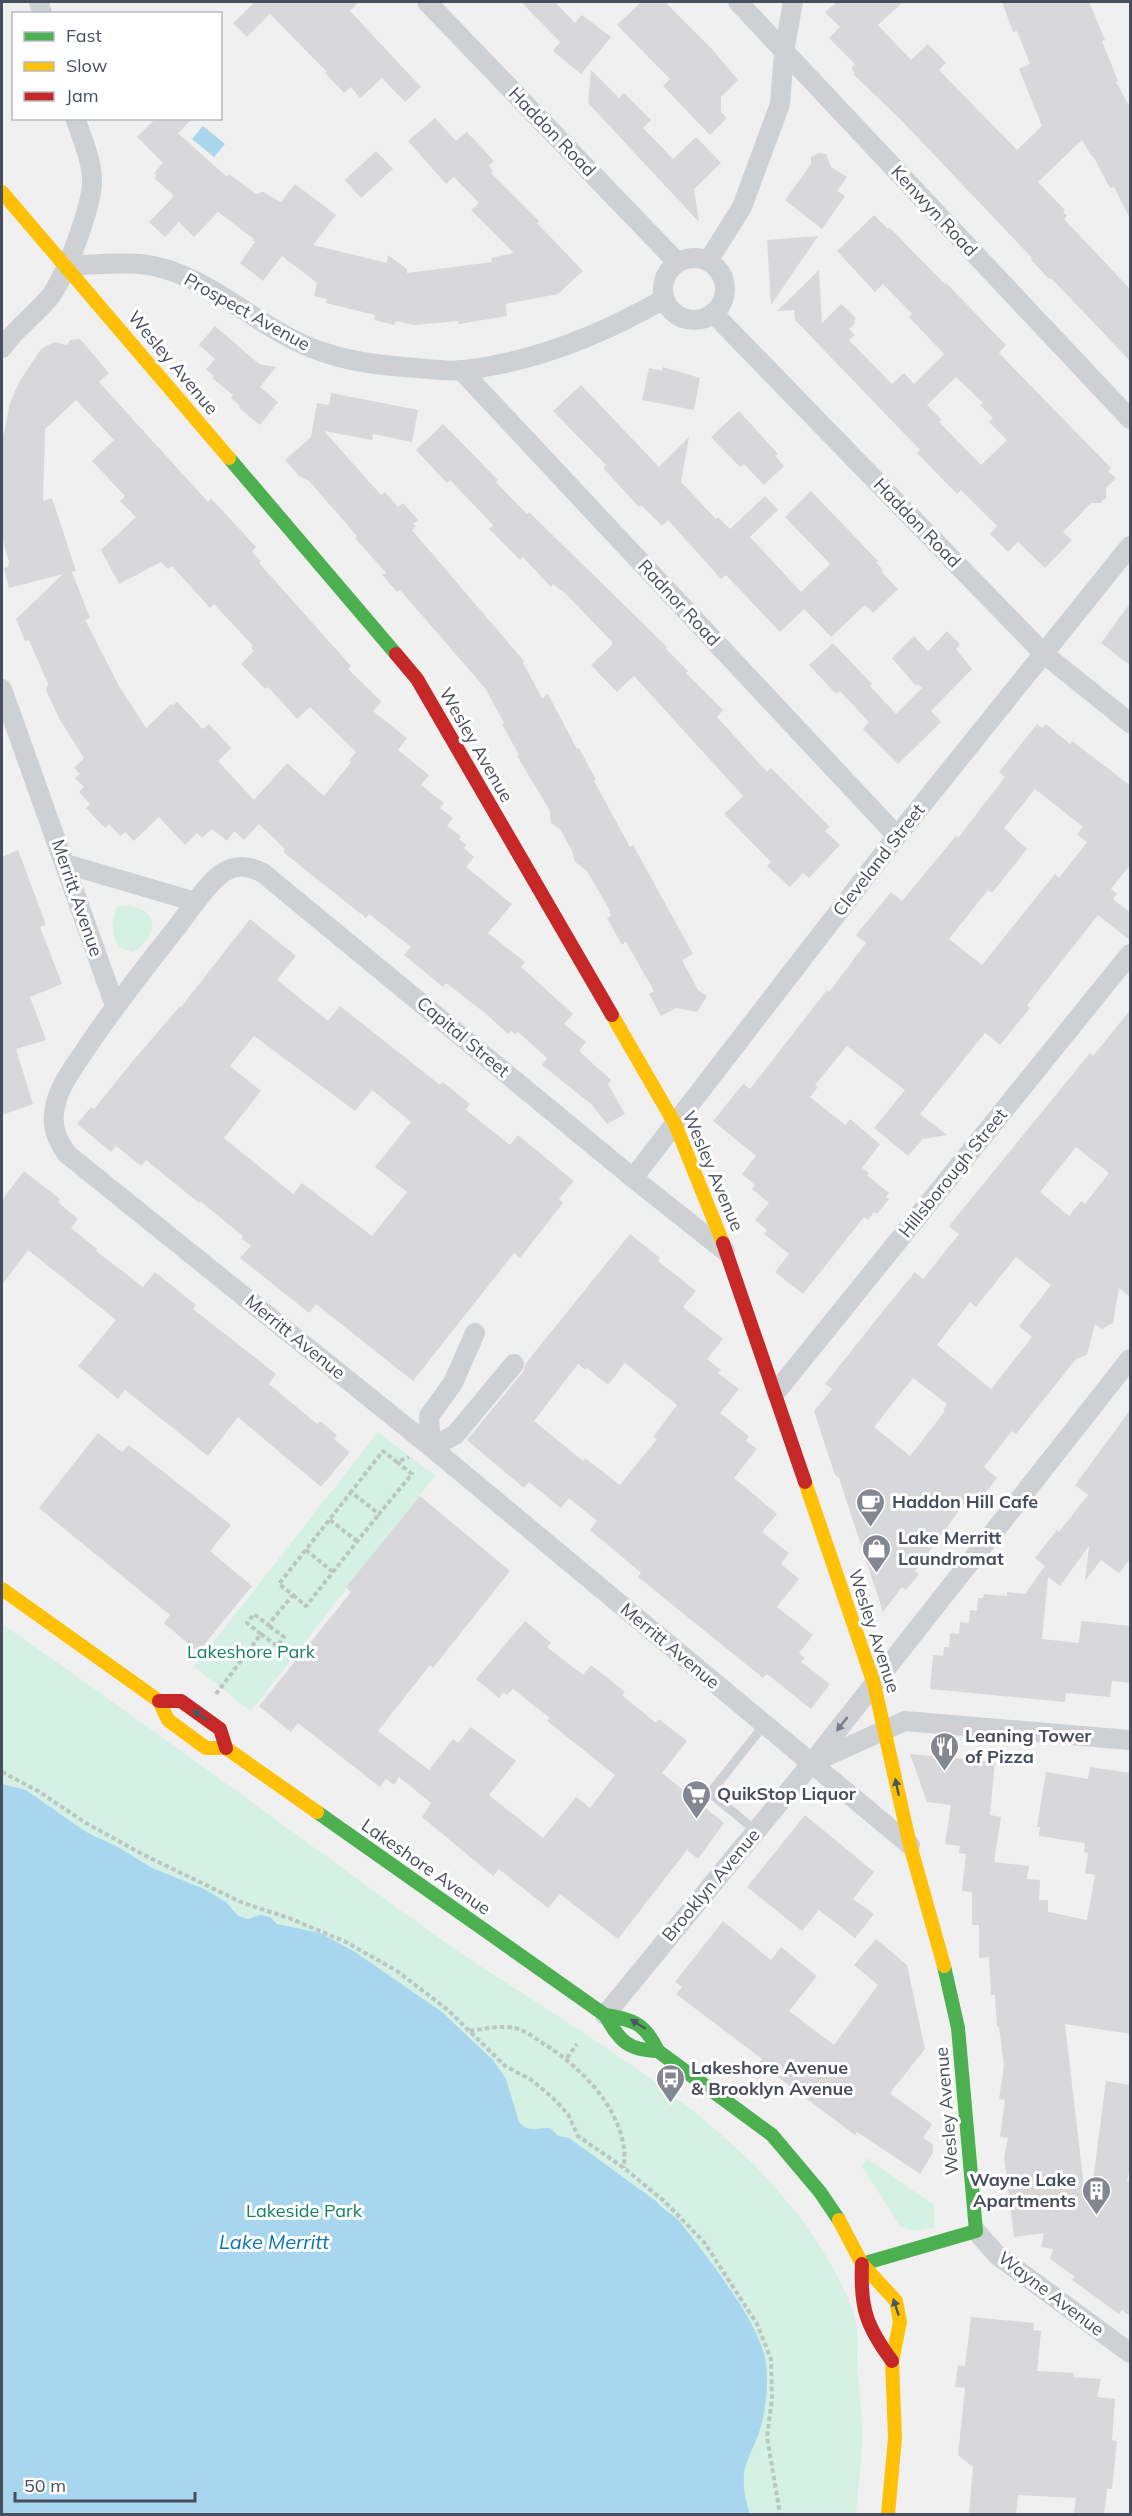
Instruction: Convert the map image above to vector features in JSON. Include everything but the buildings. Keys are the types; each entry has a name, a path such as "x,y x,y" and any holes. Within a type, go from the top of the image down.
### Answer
{"street":[{"name":"Haddon Road","path":"427,2 677,262"},
{"name":"Kenwyn Road","path":"738,2 1131,419"},
{"path":"708,261 742,207 780,105 784,52 793,2"},
{"path":"2,348 15,330 50,297 67,266 91,194 92,180 88,156 76,120"},
{"name":"Wesley Avenue","path":"2,192 417,679 675,1124 727,1253 874,1684 910,1845 945,1970 958,2028 976,2231"},
{"path":"692,258 708,261 715,266 724,281 723,299 713,313 698,320 674,313 664,299 664,278 677,262 692,258"},
{"name":"Prospect Avenue","path":"67,266 141,264 172,272 206,287 293,340 318,351 367,364 461,370 511,362 542,354 607,328 664,299"},
{"name":"Haddon Road","path":"713,313 1044,654 1131,723"},
{"name":"Radnor Road","path":"461,370 897,836"},
{"name":"Cleveland Street","path":"633,1178 897,836 1131,546"},
{"name":"Merritt Avenue","path":"2,689 115,1006 66,1080 55,1105 53,1124 57,1140 67,1154 431,1447 910,1845"},
{"path":"66,864 196,902"},
{"name":"Capital Street","path":"115,1006 219,875 234,867 251,866 263,873 727,1253"},
{"name":"Hillsborough Street","path":"776,1392 1131,954"},
{"path":"475,1333 453,1383 429,1416 431,1447 455,1435 514,1364"},
{"name":"Brooklyn Avenue","path":"605,2015 811,1764 1131,1359"},
{"name":"Lakeshore Avenue","path":"2,1588 159,1701 168,1720 206,1748 226,1748 605,2015 617,2037 637,2051 658,2051"},
{"name":"Lakeshore Avenue","path":"159,1701 181,1701 220,1729 226,1748"},
{"path":"811,1764 905,1721 1131,1740"},
{"name":"Lakeshore Avenue","path":"605,2015 631,2019 650,2033 658,2051 772,2135 820,2192 845,2229 862,2264 896,2301 900,2322 892,2361 896,2438 888,2514"},
{"path":"862,2264 976,2231"},
{"name":"Wayne Avenue","path":"976,2231 997,2255 1131,2353"},
{"name":"Lakeshore Avenue","path":"862,2264 860,2298 870,2332 892,2361"}],"lane":[{"path":"756,1830 710,1793 765,1725"}],"path":[{"path":"397,1462 431,1447"},
{"path":"383,1451 412,1474 306,1605 279,1584 351,1492 383,1451"},
{"path":"351,1492 379,1514"},
{"path":"330,1520 357,1541"},
{"path":"306,1550 333,1572"},
{"path":"268,1625 293,1595"},
{"path":"254,1614 284,1637 277,1646 261,1634 247,1623 254,1614"},
{"path":"216,1694 261,1634"},
{"path":"2,1773 38,1791 86,1823 142,1854 233,1899 289,1918 346,1942 397,1971 447,2010 505,2066 530,2079 552,2097 567,2114 578,2136 624,2168 664,2201 704,2242 757,2324 771,2359 772,2399 767,2437 780,2514"},
{"path":"469,2031 515,2028 567,2058 578,2068 612,2112 619,2128 624,2150 624,2168"},
{"path":"567,2058 577,2044"}],"green space":[{"path":"126,905 139,908 148,914 153,925 148,938 133,952 118,947 113,932 117,907"},
{"name":"Lakeshore Park","path":"378,1432 435,1476 251,1711 194,1667"},
{"name":"Lake Merritt","path":"2,1624 429,1931 610,2050 670,2093 727,2140 778,2191 821,2248 855,2317 862,2432 856,2514 2,2514"},
{"path":"866,2158 934,2205 935,2227 916,2231 901,2227 862,2167"}],"water":[{"path":"203,126 225,144 214,157 192,139"},
{"name":"Lake Merritt","path":"2,1784 26,1790 86,1832 118,1847 152,1868 204,1889 226,1902 238,1916 248,1919 260,1915 270,1917 277,1924 320,1933 355,1952 442,2012 493,2060 506,2079 519,2122 523,2126 530,2129 550,2128 558,2136 569,2138 656,2201 677,2219 717,2270 743,2310 762,2347 766,2363 767,2390 764,2411 760,2431 746,2465 744,2476 745,2497 750,2514 2,2514"}],"traffic: fast":[{"path":"229,458 396,654"},
{"path":"317,1812 605,2015 637,2024 648,2034 658,2051"},
{"path":"862,2264 976,2231 958,2028 944,1966"},
{"path":"605,2015 625,2042 639,2049 658,2051 772,2135 820,2192 839,2220"}],"traffic: slow":[{"path":"2,192 229,458"},
{"path":"612,1015 675,1124 723,1243"},
{"path":"805,1482 874,1684 910,1845 944,1966"},
{"path":"2,1589 159,1701 168,1720 206,1748 226,1748 317,1812"},
{"path":"839,2220 862,2264 896,2301 900,2322 892,2361 895,2438 888,2514"}],"traffic: jam":[{"path":"396,654 417,679 612,1015"},
{"path":"723,1243 805,1482"},
{"path":"159,1701 181,1701 220,1729 226,1748"},
{"path":"862,2264 862,2292 866,2316 876,2337 892,2361"}],"place":[{"name":"Haddon Hill Cafe","path":"871,1528"},
{"name":"Lake Merritt Laundromat","path":"877,1574"},
{"name":"Leaning Tower of Pizza","path":"944,1772"},
{"name":"QuikStop Liquor","path":"696,1820"},
{"name":"Lakeshore Avenue & Brooklyn Avenue","path":"670,2104"},
{"name":"Wayne Lake Apartments","path":"1097,2216"}],"park label":[{"name":"Lakeside Park","path":"304,2211"}]}
